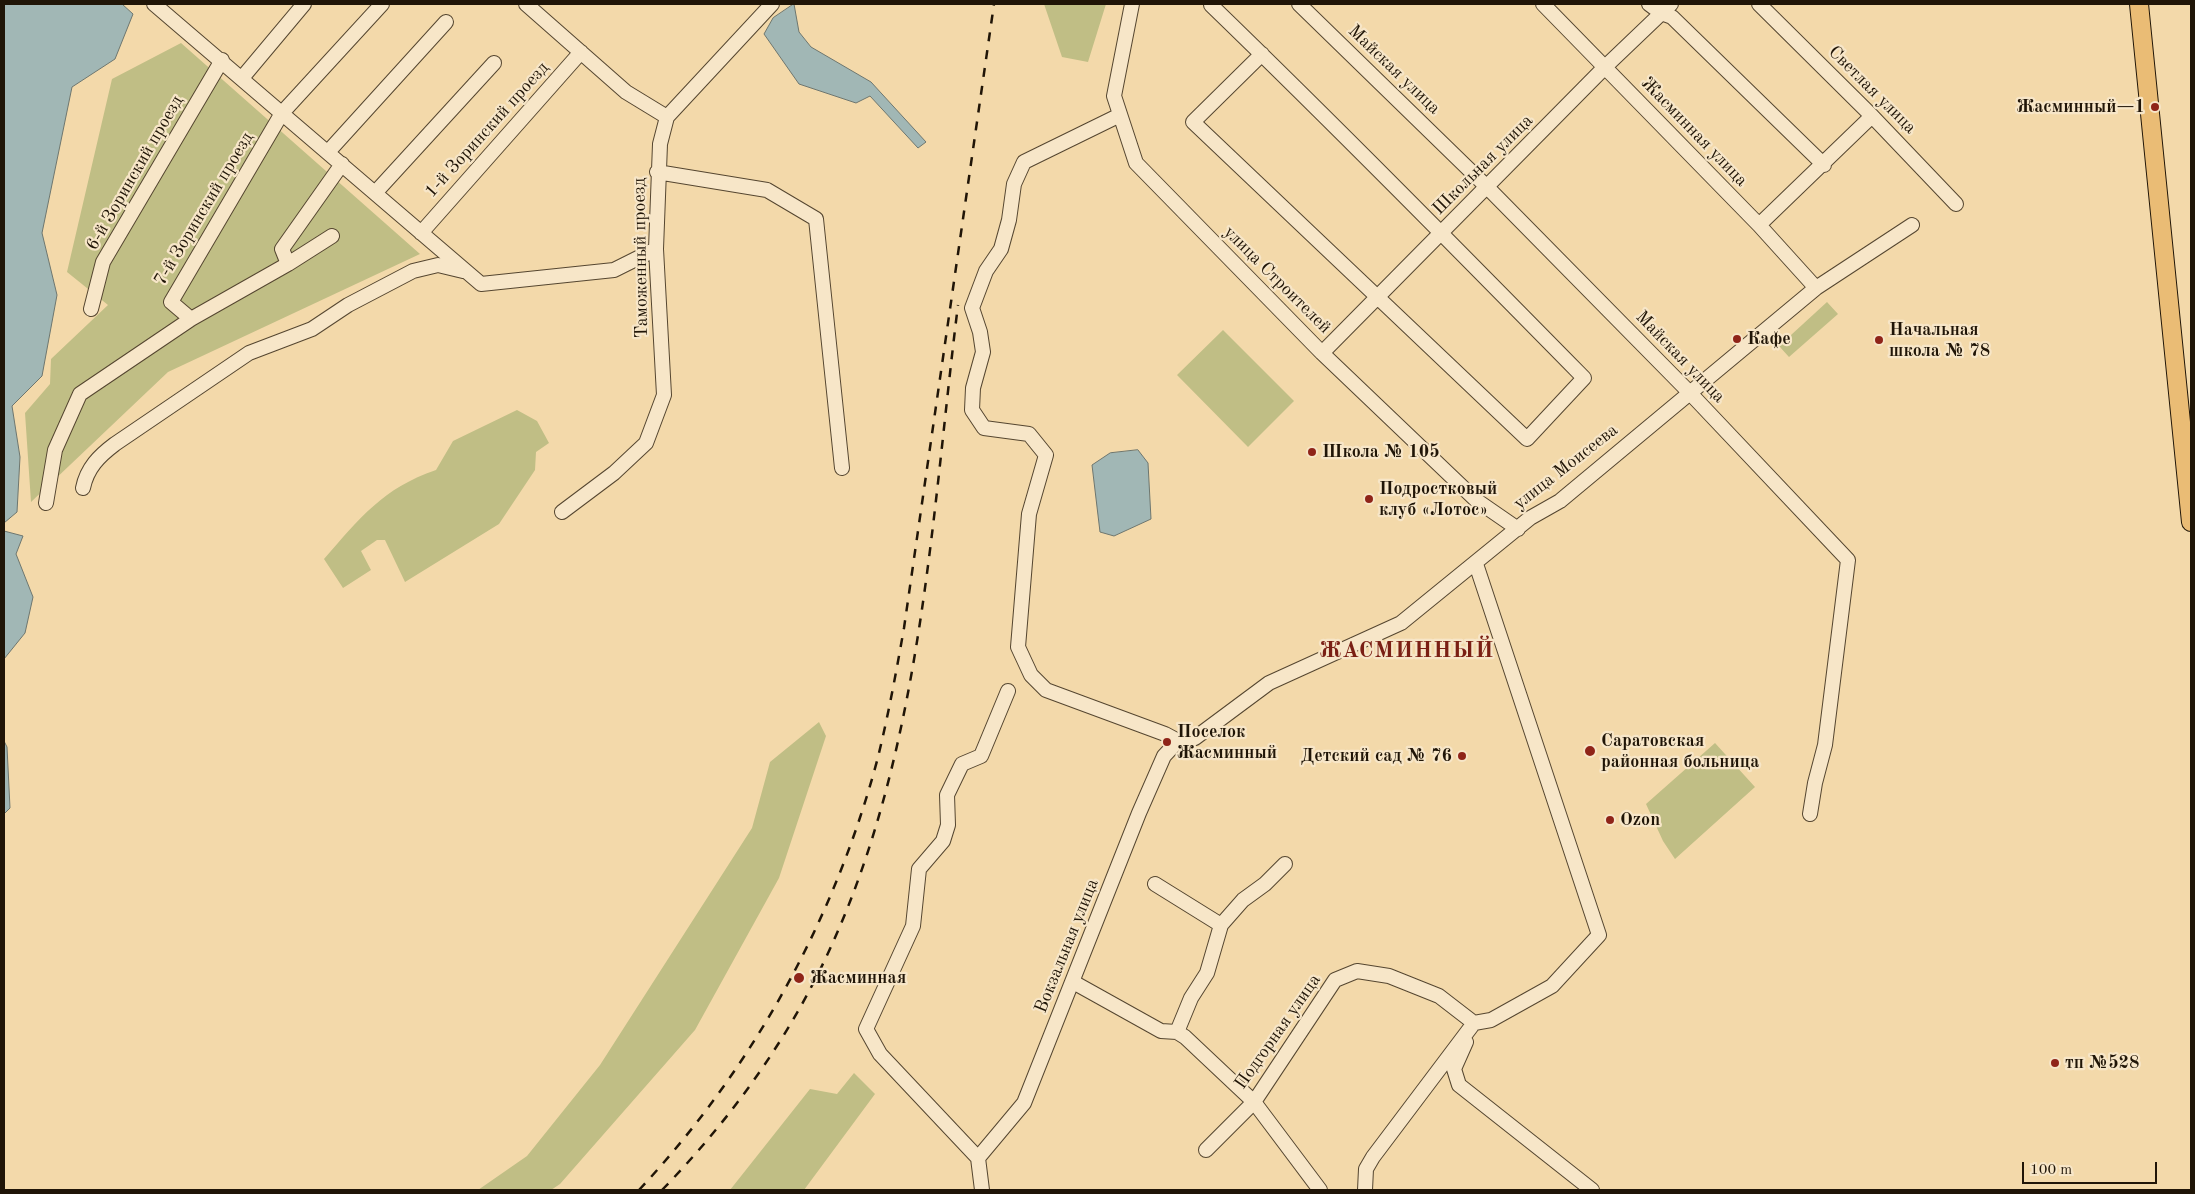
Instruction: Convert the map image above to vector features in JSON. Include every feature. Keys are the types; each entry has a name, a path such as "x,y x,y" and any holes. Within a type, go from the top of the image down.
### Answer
{"main road":[{"path":"2139,4 2191,522"}],"street":[{"path":"154,4 222,60 481,284 614,270 656,248"},
{"path":"242,78 304,4"},
{"path":"282,113 382,4"},
{"path":"526,4 626,92 667,117"},
{"name":"Таможенный проезд","path":"562,512 614,473 646,443 664,395 656,248 657,172 660,144 667,117 772,4"},
{"name":"улица Строителей","path":"1132,4 1114,96 1136,163 1322,353 1476,500 1518,529"},
{"name":"Майская улица","path":"1299,4 1487,187 1689,392 1848,560 1825,745 1814,783 1810,814"},
{"name":"Жасминная улица","path":"1543,4 1759,225 1816,288"},
{"path":"1649,4 1666,8 1672,17 1824,165"},
{"name":"Светлая улица","path":"1759,4 1872,116 1956,204"},
{"path":"1211,5 1262,54 1584,378 1527,439 1193,122 1262,54"},
{"name":"Школьная улица","path":"1322,353 1605,67 1666,8"},
{"path":"328,152 446,22"},
{"name":"1-й Зоринский проезд","path":"421,233 581,52"},
{"name":"6-й Зоринский проезд","path":"92,309 104,262 222,60"},
{"path":"375,193 494,63"},
{"name":"7-й Зоринский проезд","path":"191,319 171,302 282,113"},
{"path":"1120,115 1024,162 1014,184 1009,220 1001,249 986,271 972,308 980,332 983,352 973,388 972,410 984,428 1029,434 1046,455 1029,514 1018,647 1031,675 1046,690 1165,734 1178,741"},
{"path":"1759,225 1824,165 1872,116"},
{"path":"288,264 282,249 342,164"},
{"path":"657,172 767,190 816,219 842,468"},
{"name":"улица Моисеева","path":"1178,741 1195,738 1270,682 1401,623 1518,529 1560,501 1816,288 1912,225"},
{"path":"46,503 55,450 80,394 191,319 288,264 332,236"},
{"path":"83,488 85,478 96,460 114,444 248,353 312,329 348,305 413,270 438,265 467,272"},
{"path":"1365,1190 1366,1169 1373,1157 1401,1117 1474,1023 1491,1020 1552,986 1599,934 1476,564"},
{"path":"980,1189 978,1158 880,1054 866,1029 913,926 919,869 943,841 948,825 947,795 962,764 982,756 1008,691"},
{"name":"Вокзальная улица","path":"978,1158 1024,1102 1139,813 1164,756 1178,741"},
{"path":"1177,1032 1191,998 1207,973 1221,925 1243,900 1265,884 1285,864"},
{"path":"1155,884 1221,925"},
{"name":"Подгорная улица","path":"1206,1150 1254,1102 1335,980 1357,971 1389,976 1439,996 1474,1023"},
{"path":"1073,982 1161,1031 1177,1032 1254,1102 1320,1190"},
{"path":"1474,1023 1454,1069 1460,1085 1592,1190"}],"shaded area":[{"path":"1044,4 1106,4 1088,62 1062,57"},
{"path":"181,43 420,254 168,372 31,502 25,413 50,384 51,359 108,305 67,272 112,79"},
{"path":"1827,302 1838,314 1789,357 1779,346"},
{"path":"1223,330 1294,401 1248,447 1177,375"},
{"path":"517,410 537,421 549,443 536,452 535,470 499,524 405,582 385,540 377,540 361,551 371,570 343,588 324,559 349,530 387,495 417,477 436,470 453,441"},
{"path":"819,722 826,736 779,878 695,1030 560,1184 551,1190 478,1190 527,1156 600,1065 752,828 770,762"},
{"path":"1715,743 1755,787 1675,859 1663,841 1646,804"},
{"path":"854,1073 875,1094 804,1190 730,1190 810,1089 837,1094"}],"water":[{"path":"4,4 122,4 133,14 115,59 72,87 42,233 57,295 42,376 12,406 20,457 17,512 4,523"},
{"path":"794,4 799,32 811,47 871,82 926,142 918,148 870,96 856,103 799,84 764,34 773,18"},
{"path":"1138,450 1148,463 1151,519 1114,536 1100,532 1092,465 1110,453"},
{"path":"4,531 23,536 16,554 33,597 25,633 4,659"},
{"path":"4,741 7,747 10,808 4,814"}],"railway":[{"path":"639,1190 680,1143 718,1094 753,1043 784,990 813,935 838,879 877,761 904,628 994,4"},
{"path":"662,1190 711,1136 756,1078 776,1047 813,984 829,951 860,874 885,796 904,715 918,634 930,551 958,305"}],"place":[{"name":"Жасминный—1","path":"2155,107"},
{"name":"Кафе","path":"1737,339"},
{"name":"Начальная школа № 78","path":"1879,340"},
{"name":"Школа № 105","path":"1312,452"},
{"name":"Подростковый клуб «Лотос»","path":"1369,499"},
{"name":"Поселок Жасминный","path":"1167,742"},
{"name":"Саратовская районная больница","path":"1590,751"},
{"name":"Детский сад № 76","path":"1462,756"},
{"name":"Ozon","path":"1610,820"},
{"name":"Жасминная","path":"799,978"},
{"name":"тп №528","path":"2055,1063"}],"district":[{"name":"ЖАСМИННЫЙ","path":"1407,651"}]}
